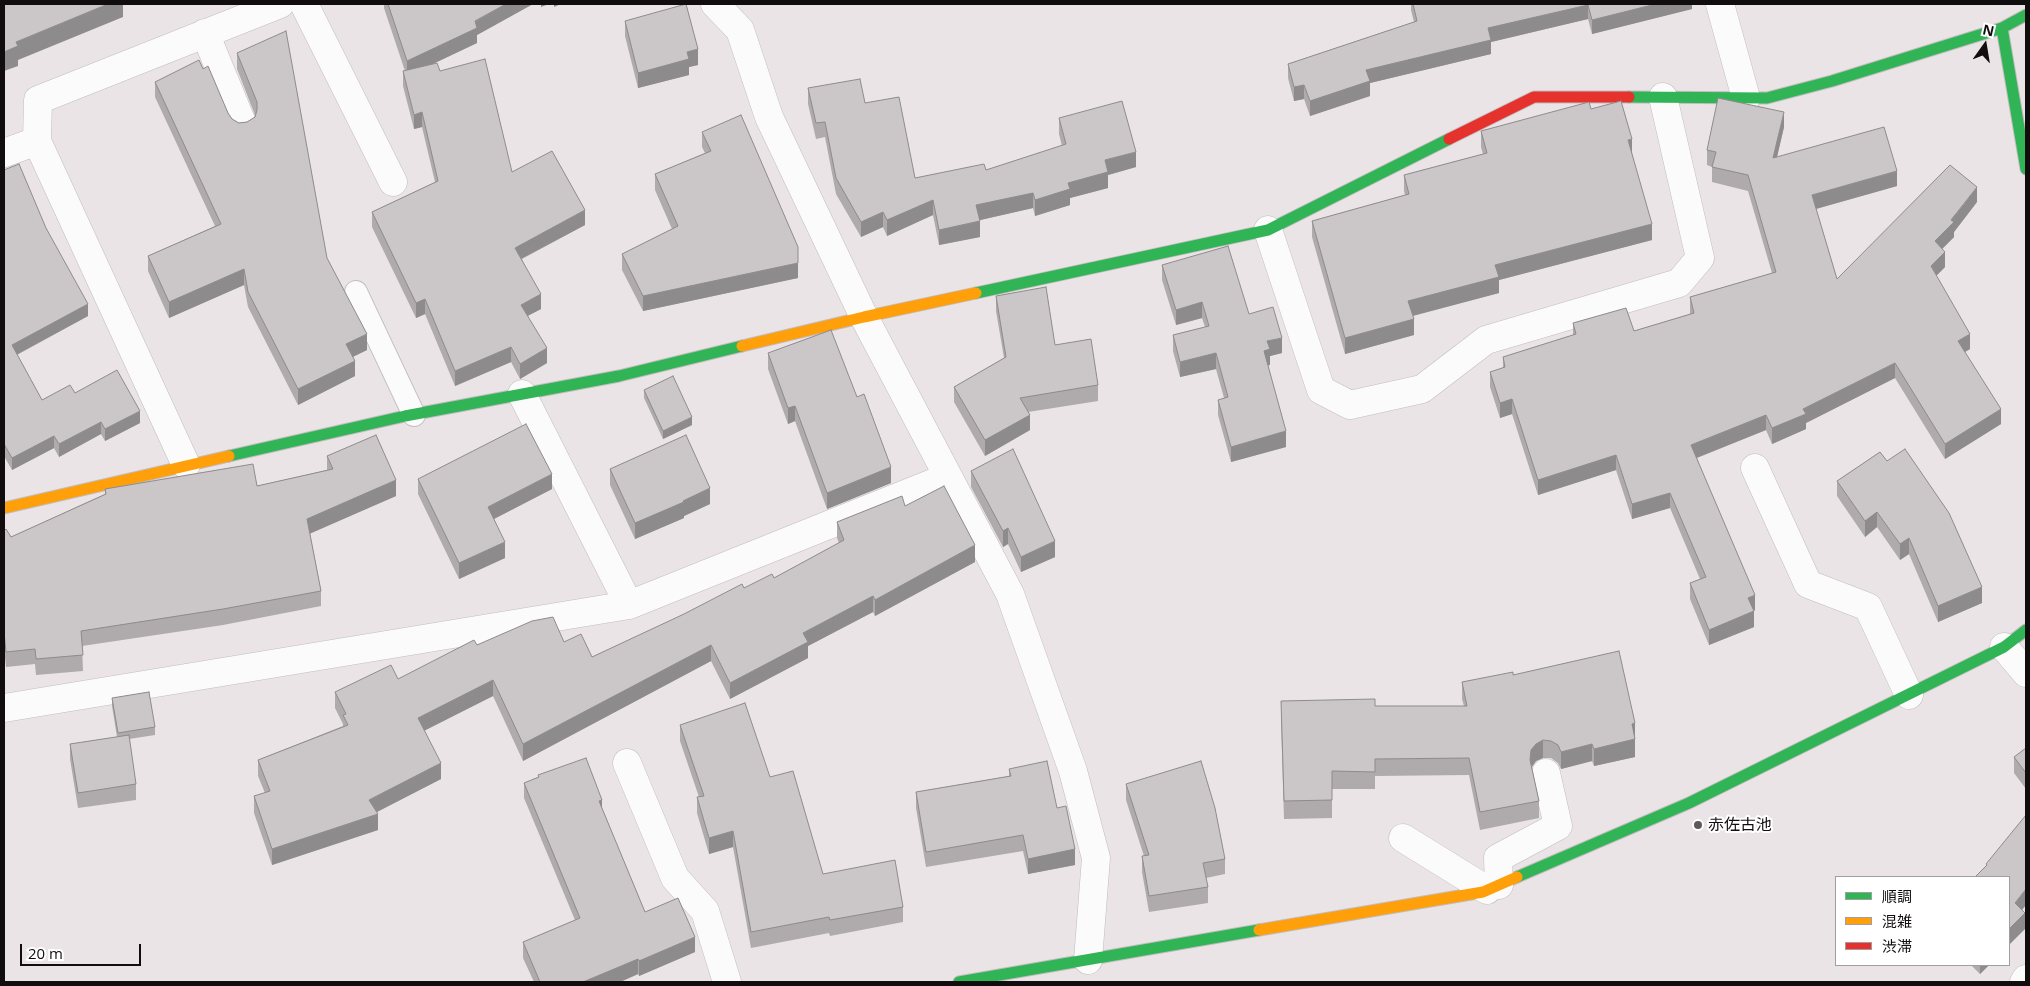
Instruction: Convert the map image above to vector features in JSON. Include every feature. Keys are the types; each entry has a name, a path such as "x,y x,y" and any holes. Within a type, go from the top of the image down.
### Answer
{"street":[{"path":"186,465 37,141 38,100 280,4"},
{"path":"304,4 393,182"},
{"path":"714,4 740,30 769,116 864,316 1010,594 1073,770 1096,858 1088,960"},
{"path":"1720,4 1746,98"},
{"path":"4,508 186,465 414,415 619,376 864,316 1168,254 1268,230 1534,97 1767,98 1832,81 2002,28 2026,15"},
{"path":"2002,28 2026,169"},
{"path":"205,33 242,124"},
{"path":"1268,230 1321,390 1350,405 1422,389 1486,340 1679,283 1700,258 1663,97"},
{"path":"4,153 37,141"},
{"path":"522,394 629,605"},
{"path":"1755,468 1808,584 1868,607 1909,695"},
{"path":"4,708 629,605 948,477"},
{"path":"959,982 1493,888 1689,803 2004,647 2026,630"},
{"path":"2004,647 2026,673"},
{"path":"627,763 675,878 705,911 726,982"},
{"path":"1493,888 1498,858 1558,826 1546,772"},
{"path":"1403,838 1493,888"}],"lane":[{"path":"356,292 414,415"}],"building":[{"path":"108,4 16,42 18,46 4,52 4,5"},
{"path":"388,4 506,4 475,21 477,28 407,61"},
{"path":"686,4 698,49 687,52 689,59 638,73 625,21"},
{"path":"1413,4 1656,4 1592,20 1588,5 1488,28 1491,40 1366,70 1370,81 1310,101 1304,85 1294,87 1288,64 1417,21"},
{"path":"286,31 327,258 367,334 346,344 355,361 298,389 248,292 244,269 169,302 148,256 221,224 155,82 199,60 203,69 208,66 232,119 239,123 247,122 255,117 257,102 237,53"},
{"path":"485,59 512,172 552,151 585,210 515,248 541,294 521,305 547,348 520,364 511,347 455,371 425,299 416,303 372,212 438,181 422,112 414,115 403,71 437,63 440,71"},
{"path":"860,79 865,103 899,97 915,178 984,164 986,170 1066,144 1059,118 1122,101 1136,152 1105,160 1108,172 1068,183 1070,189 1035,200 1033,193 976,205 980,221 939,230 933,200 887,220 883,212 861,222 836,178 825,122 816,123 808,88"},
{"path":"1718,98 1784,112 1773,158 1884,127 1897,171 1812,195 1837,279 1950,165 1977,187 1951,220 1954,222 1935,241 1945,252 1931,266 1970,334 1958,341 2001,409 1945,444 1895,363 1803,409 1806,414 1772,428 1766,415 1691,445 1755,595 1748,598 1754,611 1709,630 1690,583 1706,577 1670,493 1632,504 1616,455 1538,480 1512,399 1500,403 1490,372 1505,367 1503,357 1576,334 1573,323 1626,308 1634,331 1694,313 1690,297 1776,272 1748,175 1712,167 1716,152 1707,150"},
{"path":"1621,101 1632,139 1628,140 1652,224 1495,265 1499,277 1408,301 1414,319 1345,338 1312,221 1409,194 1404,175 1487,153 1481,131 1589,102 1591,109"},
{"path":"741,115 798,247 798,263 643,296 622,254 678,226 655,174 711,151 702,132"},
{"path":"19,164 46,228 88,304 12,345 42,400 70,385 75,393 117,370 140,411 105,429 101,422 59,444 54,436 12,458 4,444 4,170"},
{"path":"1228,246 1249,314 1273,307 1282,338 1267,341 1270,349 1264,351 1286,431 1231,447 1218,400 1228,397 1216,353 1180,362 1173,335 1209,326 1202,302 1176,310 1162,265"},
{"path":"1046,287 1055,345 1091,339 1098,385 1020,398 1030,415 985,440 954,387 1006,357 996,296"},
{"path":"831,330 857,397 864,394 891,467 827,493 795,406 788,408 768,353"},
{"path":"673,376 692,417 663,431 644,390"},
{"path":"526,424 552,474 488,507 505,542 459,563 418,479"},
{"path":"376,435 396,480 307,519 321,591 223,609 81,631 83,655 36,659 35,649 6,652 4,632 4,531 6,529 11,537 106,494 105,489 253,464 257,486 333,469 327,456"},
{"path":"686,435 710,488 684,502 635,523 610,469"},
{"path":"1013,449 1055,541 1021,557 1008,528 1003,531 971,471"},
{"path":"1905,449 1949,513 1982,587 1938,606 1909,538 1900,544 1877,512 1865,521 1837,481 1880,452 1887,461"},
{"path":"944,486 975,545 875,600 873,596 803,633 808,642 730,683 711,645 523,744 493,680 418,718 441,763 369,800 378,814 272,849 254,796 270,791 258,760 348,725 343,715 346,714 335,692 391,665 398,679 474,640 477,645 532,621 553,617 564,642 581,634 592,657 684,614 742,584 744,588 772,574 774,578 844,540 837,522 902,496 905,506"},
{"path":"1619,651 1635,723 1632,724 1635,739 1594,749 1592,744 1561,752 1558,745 1551,741 1543,740 1536,744 1531,750 1530,760 1539,801 1480,812 1469,758 1375,759 1375,772 1332,771 1332,800 1284,801 1281,701 1375,699 1375,706 1467,706 1462,682 1513,672 1513,675"},
{"path":"149,692 155,727 118,733 112,698"},
{"path":"745,703 770,777 793,771 823,874 895,860 903,907 830,920 829,917 751,932 733,831 709,838 697,797 704,796 680,725"},
{"path":"129,735 136,784 78,793 70,744"},
{"path":"2026,748 2026,773 2014,757"},
{"path":"586,758 602,800 599,801 645,912 678,898 695,937 583,982 540,982 523,942 580,918 524,783 539,777 538,775"},
{"path":"1047,761 1057,808 1066,806 1075,849 1028,859 1023,835 926,852 916,792 1011,776 1009,769"},
{"path":"1201,761 1215,808 1225,859 1203,863 1208,887 1149,896 1142,856 1149,855 1126,784"},
{"path":"2026,815 2026,889 2015,903 2025,913 2010,928 2010,876 1976,876"}],"traffic: fast":[{"path":"2026,15 2002,28 2026,169"},
{"path":"1629,97 1767,98 1832,81 2002,28"},
{"path":"976,293 1268,230 1449,139"},
{"path":"229,456 405,416 619,376 742,346"},
{"path":"1517,877 1689,803 2004,647 2026,630"},
{"path":"959,982 1259,930"}],"traffic: slow":[{"path":"742,346 976,293"},
{"path":"4,508 229,456"},
{"path":"1259,930 1483,892 1517,877"}],"traffic: jam":[{"path":"1449,139 1534,97 1629,97"}],"place":[{"name":"赤佐古池","path":"1698,825"}]}
